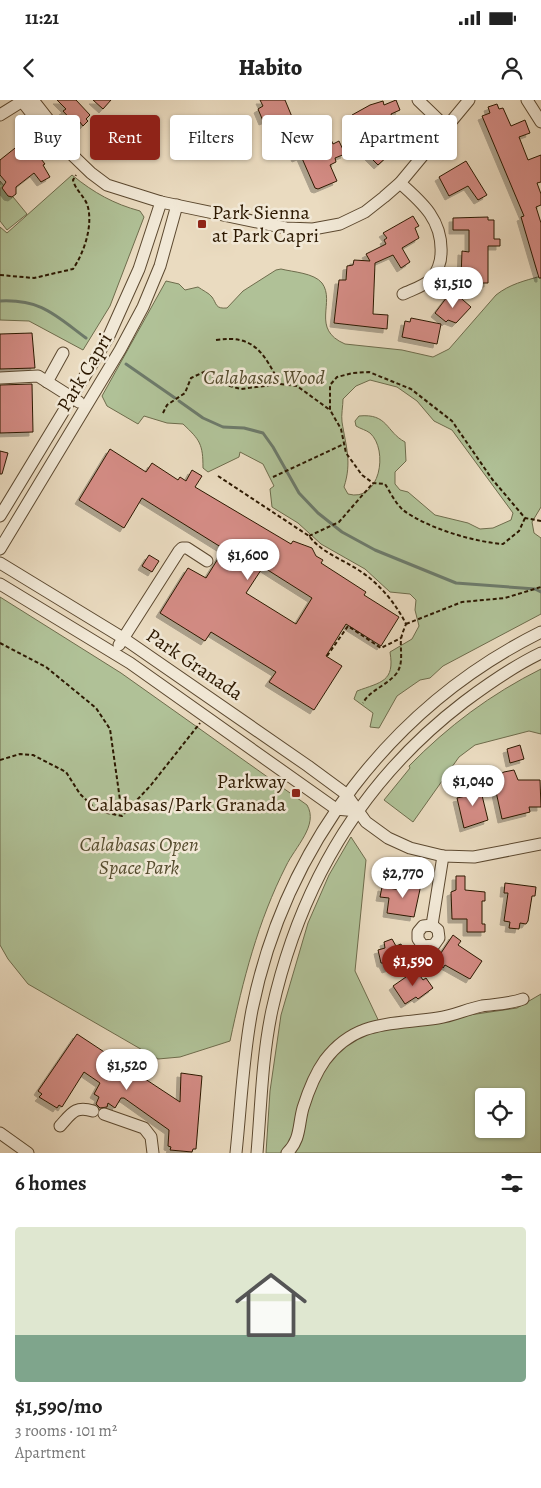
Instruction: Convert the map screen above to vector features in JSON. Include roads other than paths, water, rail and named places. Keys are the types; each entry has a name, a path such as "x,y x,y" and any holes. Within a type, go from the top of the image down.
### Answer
{"street":[{"path":"0,115 25,100 54,142 63,146 91,173 107,185 161,202 286,228 313,228 340,224 365,212 400,183 419,160"},
{"path":"418,100 434,115"},
{"path":"456,115 469,100"},
{"path":"527,100 541,122"},
{"path":"400,183 423,204 435,219 442,241 441,261 431,280 403,294"},
{"name":"Park Capri","path":"0,516 73,398 125,304 139,269 161,202"},
{"name":"Park Capri","path":"0,549 120,350 143,306 160,266 177,205"},
{"path":"47,382 63,353"},
{"path":"0,378 38,376 85,406"},
{"path":"114,652 178,551 182,548 187,548 207,561"},
{"name":"Park Granada","path":"0,563 123,638 190,683 346,794 356,811 366,822 388,838 410,848 443,856 474,857 541,844"},
{"name":"Park Granada","path":"0,584 114,652 336,809 356,811"},
{"path":"236,1153 252,1010 273,932 303,864 346,794 386,746 434,700 496,656 541,632"},
{"path":"258,1153 263,1069 272,1012 291,941 319,875 356,811 398,761 447,715 503,675 541,653"},
{"path":"432,925 443,856"},
{"path":"287,1153 295,1145 300,1134 303,1111 316,1076 337,1047 354,1034 367,1027 381,1024 440,1018 482,1006 508,1004 523,999"},
{"path":"60,1126 74,1110 84,1108 98,1112 144,1128 151,1137 153,1153"},
{"path":"0,1133 28,1153"}],"waterway":[{"path":"0,301 26,303 47,310 86,338"},
{"path":"126,364 175,398"},
{"path":"179,401 203,418 223,427 244,428 263,433 299,493 318,513 342,532 375,550 456,583 535,589 541,592"}],"place":[{"name":"Park Sienna at Park Capri","path":"202,224"},
{"name":"Parkway Calabasas/Park Granada","path":"296,793"}],"park label":[{"name":"Calabasas Wood","path":"264,377"},
{"name":"Calabasas Open Space Park","path":"139,856"}]}
